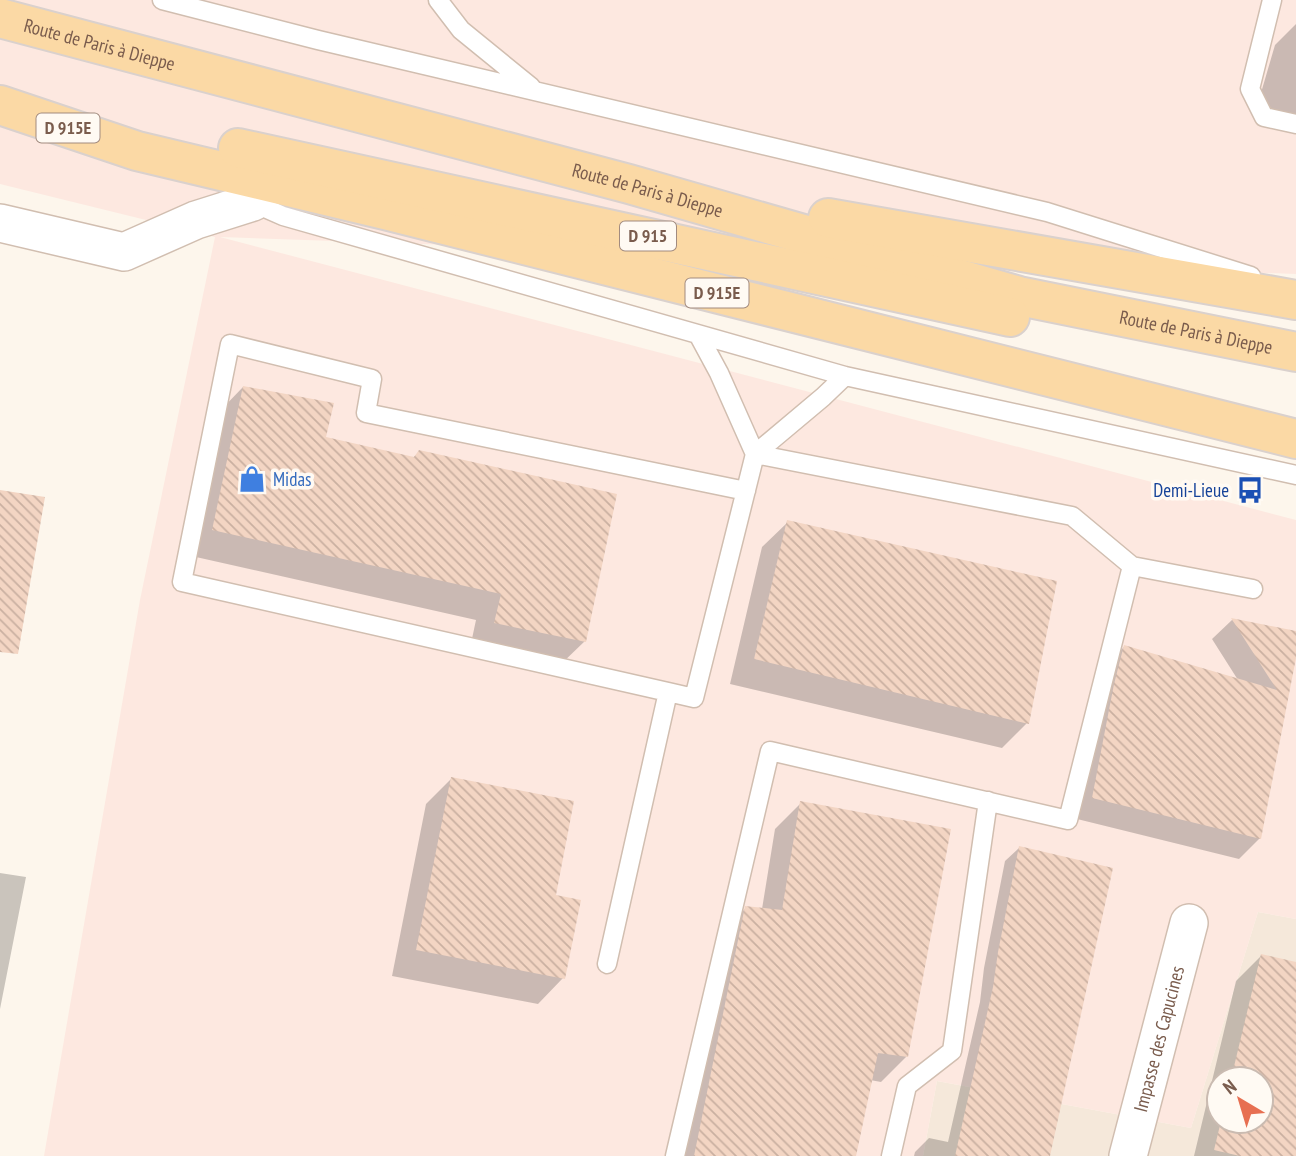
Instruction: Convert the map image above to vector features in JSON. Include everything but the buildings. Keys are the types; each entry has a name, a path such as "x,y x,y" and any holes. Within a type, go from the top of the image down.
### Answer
{"main road":[{"name":"Route de Paris à Dieppe","path":"0,18 629,184 1019,296 1296,352"},
{"name":"Route de Paris à Dieppe","path":"0,97 707,249 968,309 1296,374"},
{"name":"D 915E","path":"0,105 137,151 385,210 1296,439"},
{"path":"629,184 1296,300"}],"street":[{"path":"0,223 124,252 196,220 253,202"},
{"name":"Impasse des Capucines","path":"1128,1156 1189,923"}],"lane":[{"path":"162,0 318,40 1047,212 1296,290"},
{"path":"438,0 461,30 533,90"},
{"path":"1272,0 1250,89 1264,117 1296,124"},
{"path":"137,151 283,216 699,336 845,376 1296,475"},
{"path":"707,249 799,314"},
{"path":"699,336 719,373 755,454"},
{"path":"746,491 366,413 372,379 230,344 182,582 694,698 746,491 755,454 845,376"},
{"path":"755,454 1072,516 1132,566 1252,589"},
{"path":"675,1156 770,751 1068,820 1132,566"},
{"path":"607,964 668,692"},
{"path":"891,1156 907,1086 951,1051 988,802"}],"shaded area":[{"path":"0,0 1296,0 1296,274 220,237 1296,520 1296,919 1258,912 1211,1065 1205,1065 1205,1083 1191,1128 937,1081 923,1156 44,1156 140,600 215,237 0,184"},
{"path":"1258,912 1296,919 1296,1156 923,1156 937,1081 1191,1128 1205,1083 1205,1135 1275,1135 1275,1065 1211,1065"}],"place":[{"name":"Midas","path":"252,479"},
{"name":"Demi-Lieue","path":"1250,490"}]}
